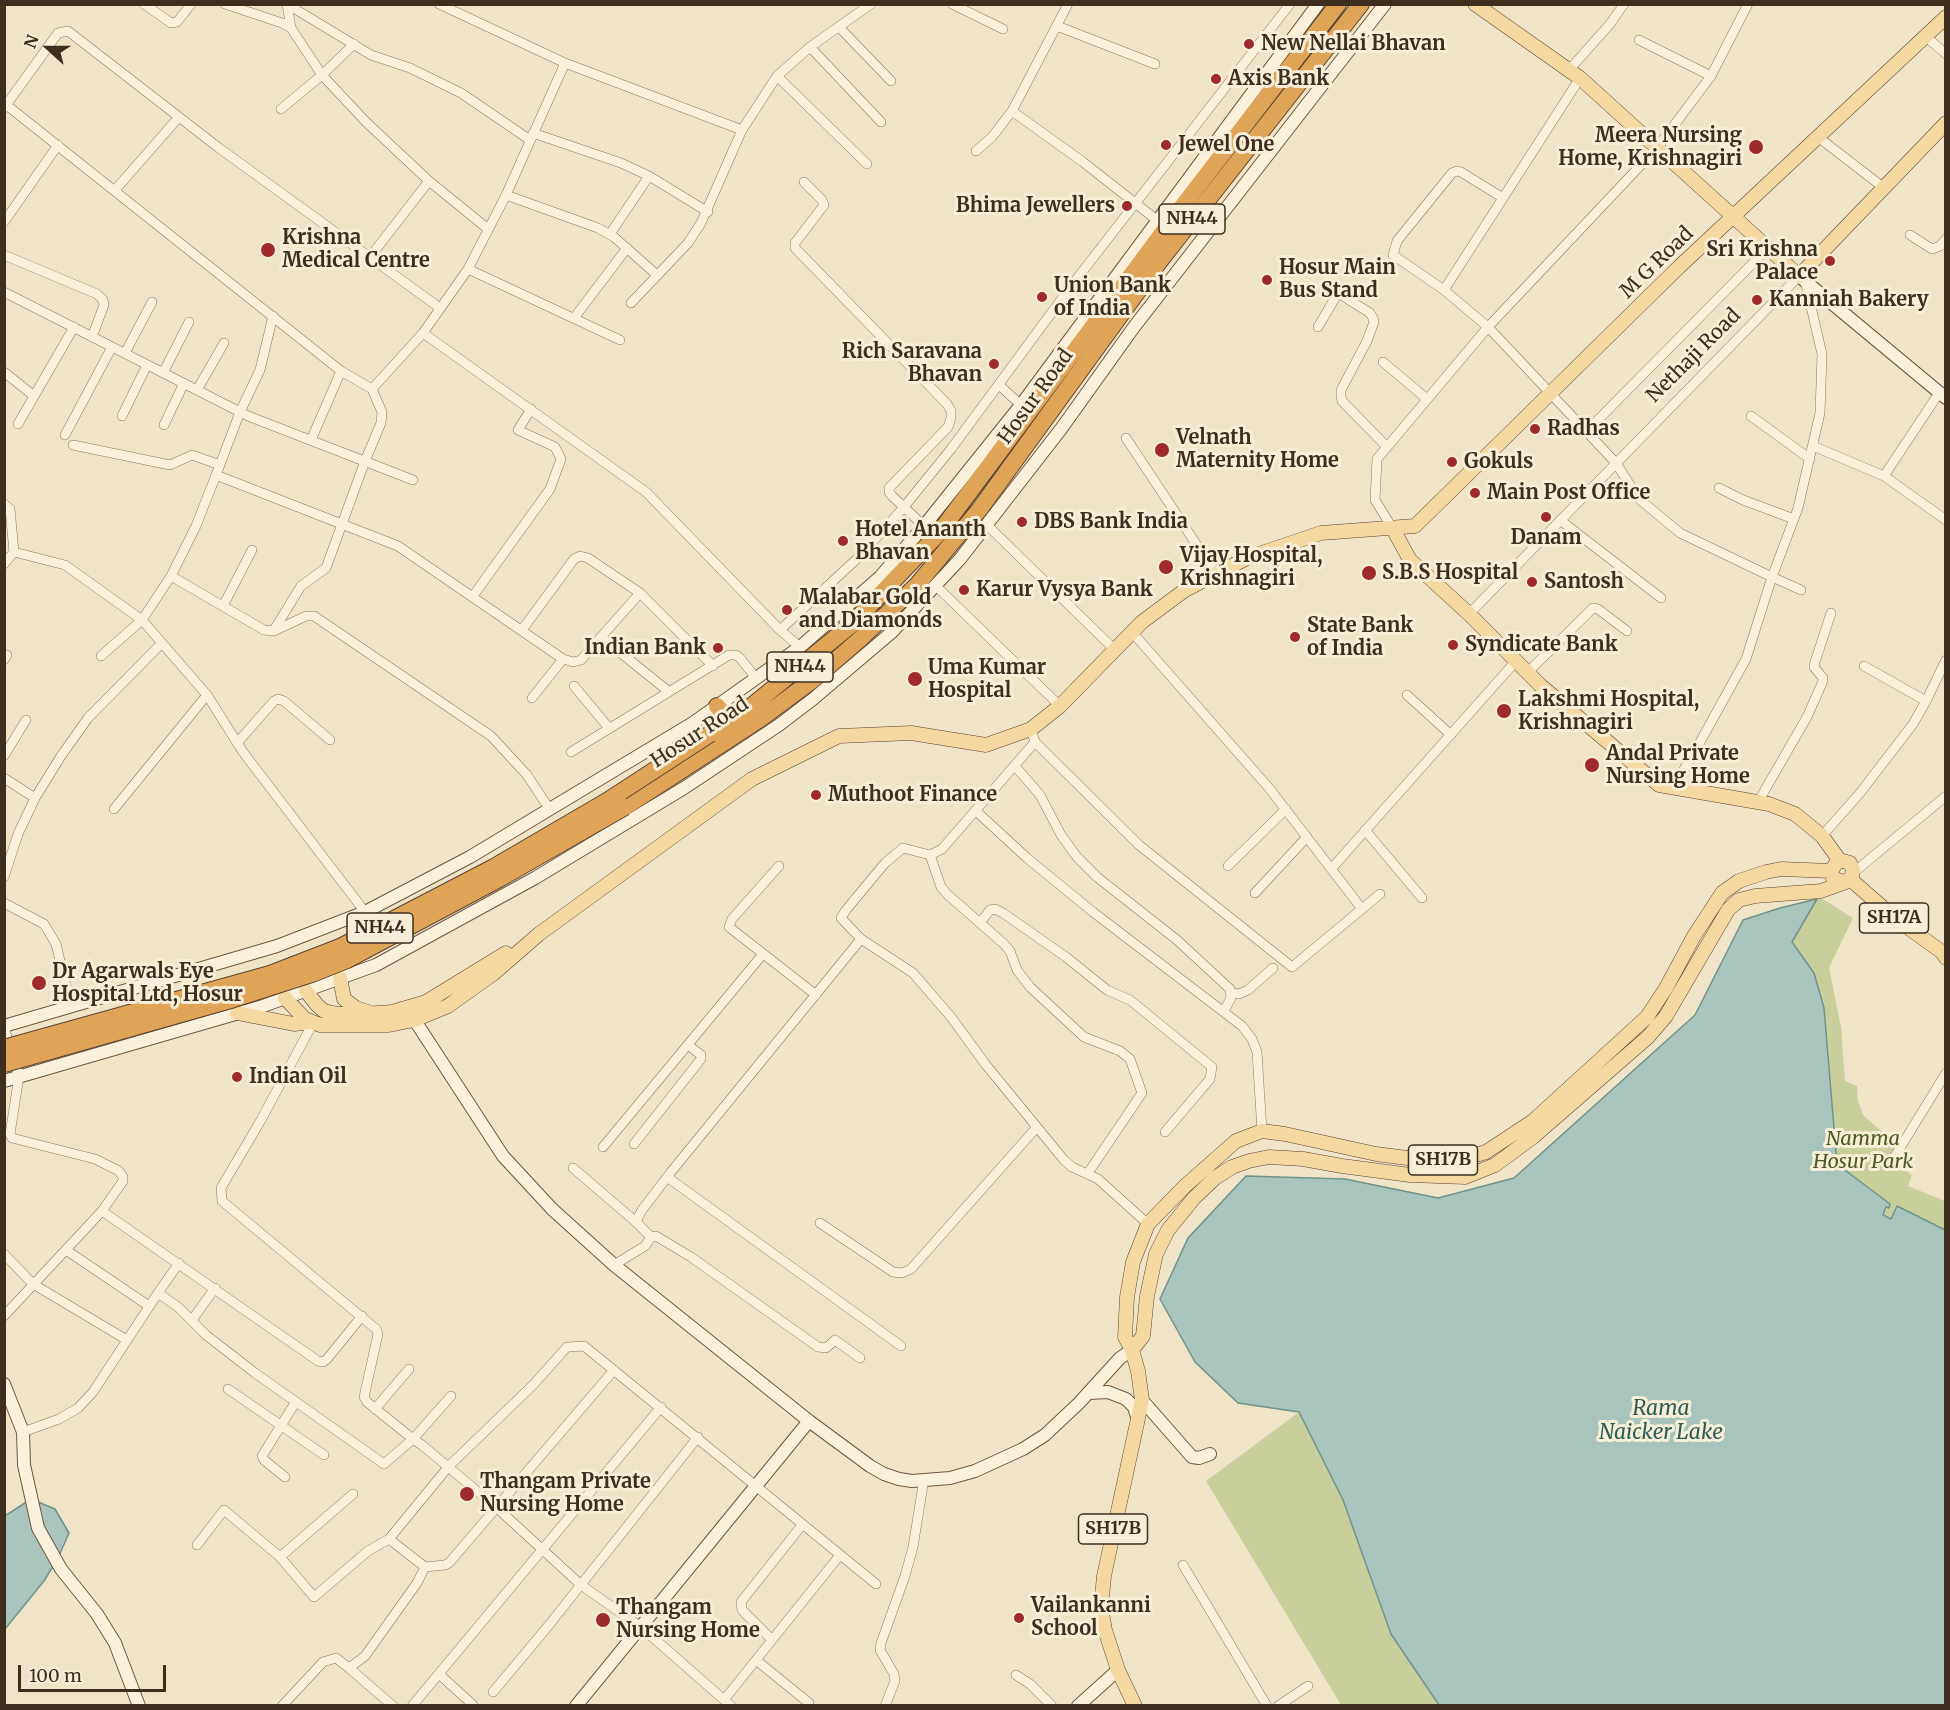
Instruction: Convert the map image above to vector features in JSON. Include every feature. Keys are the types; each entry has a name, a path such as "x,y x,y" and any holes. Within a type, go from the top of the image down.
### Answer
{"highway":[{"name":"Hosur Road","path":"4,1048 270,974 340,947 504,861 607,801 748,709 866,612 939,532 1230,143 1338,4"},
{"name":"Hosur Road","path":"4,1064 223,1002 338,964 499,879 625,807 659,794 814,679 917,585 948,549 1159,262 1361,4"},
{"path":"717,706 729,722"}],"main road":[{"path":"1475,4 1575,74 1802,279"},
{"name":"M G Road","path":"411,1014 448,1006 493,974 539,933 752,779 838,736 911,733 986,745 1033,736 1142,622 1185,590 1247,558 1321,533 1415,526 1734,216 1946,17"},
{"name":"Nethaji Road","path":"1802,279 1946,123"},
{"name":"SH17A","path":"1393,529 1410,560 1469,614 1527,673 1659,785 1768,804 1795,814 1822,836 1833,878 1848,878 1896,919 1944,954"},
{"name":"SH17A","path":"1830,868 1850,863 1848,878"},
{"name":"SH17B","path":"1135,1706 1118,1670 1105,1630 1101,1607 1104,1576 1142,1400 1138,1371 1132,1350 1125,1337 1127,1297 1133,1262 1148,1224 1185,1185 1236,1141 1262,1131 1376,1154 1416,1159 1455,1161 1486,1152 1533,1120 1647,1017 1722,893 1739,881 1753,875 1781,869 1830,868"},
{"name":"SH17B","path":"1132,1350 1143,1336 1147,1296 1156,1254 1168,1230 1194,1198 1215,1178 1232,1167 1269,1157 1303,1159 1422,1176 1465,1177 1495,1165 1533,1137 1648,1037 1666,1016 1728,910 1739,900 1755,896 1821,891 1848,878"},
{"path":"340,978 344,999 357,1008 376,1014"},
{"path":"306,991 324,1011 340,1014 411,1014"},
{"path":"285,998 312,1023"},
{"path":"237,1013 294,1024 312,1023 329,1026 379,1025 411,1014"}],"street":[{"path":"144,4 171,23 177,22 191,4"},
{"path":"225,4 291,28"},
{"path":"287,4 291,28 322,75 366,122 429,181 488,229"},
{"path":"287,4 371,55 410,68 461,93 531,137 621,163 649,176 708,212"},
{"path":"439,4 565,63 742,130"},
{"path":"631,303 688,243 708,212 742,130 777,76 810,47 871,4"},
{"path":"952,4 1003,28"},
{"path":"976,151 992,137 1012,111 1068,4"},
{"path":"780,630 860,556 904,507 999,385 1135,203 1290,4"},
{"path":"4,1316 102,1211 123,1181 123,1177 119,1171 95,1159 12,1138 10,1134 19,1076 4,1026 277,946 365,912 470,857 693,723 800,647 880,577 924,526 1021,405 1318,4"},
{"path":"4,1081 285,998 376,964 535,878 659,794 779,725 813,699 892,632 936,586 987,525 1061,429 1134,327 1385,4"},
{"path":"1444,290 1503,198 1575,74 1624,4"},
{"path":"1393,529 1375,500 1377,459 1488,327 1657,148 1711,76 1748,4"},
{"path":"1057,26 1155,64"},
{"path":"838,27 891,81"},
{"path":"274,631 301,586 326,568 381,423 382,412 372,389 341,371 5,105 58,33 68,31 179,117 440,308"},
{"path":"1925,36 1946,54"},
{"path":"1639,40 1711,76"},
{"path":"281,109 322,75 354,44"},
{"path":"810,47 881,122"},
{"path":"372,389 423,333 468,269 506,195 565,63"},
{"path":"777,76 867,164"},
{"path":"1012,111 1083,162 1158,221"},
{"path":"115,190 179,117"},
{"path":"1818,137 1884,188"},
{"path":"4,222 58,145"},
{"path":"1503,198 1461,172 1452,173 1397,241 1393,255 1444,290 1488,327 1616,463 1638,498 1680,533 1801,590"},
{"path":"610,234 649,176"},
{"path":"370,257 429,181"},
{"path":"804,182 824,205 795,243 795,248 947,404 951,411 948,428 890,488 889,492 924,526"},
{"path":"506,195 610,234 657,275"},
{"path":"1910,236 1932,249 1940,246 1946,239"},
{"path":"574,318 627,248"},
{"path":"1586,432 1768,248"},
{"path":"4,255 97,294 103,300 104,305 92,337"},
{"path":"468,269 620,340"},
{"path":"1802,279 1942,395 1884,476"},
{"path":"1672,788 1746,659 1772,577 1794,519 1820,413 1822,354 1802,279"},
{"name":"Nethaji Road","path":"1469,614 1616,463 1802,279"},
{"path":"4,292 240,412 413,480"},
{"path":"1318,327 1338,293 1370,313 1373,318 1374,322 1367,340 1341,390 1341,397 1342,401 1387,447"},
{"path":"125,353 152,302"},
{"path":"101,656 142,620 171,576 196,526 240,412 260,370 273,316"},
{"path":"164,373 189,322"},
{"path":"18,424 74,327"},
{"path":"423,333 646,492 780,630 800,647"},
{"path":"197,390 224,343"},
{"path":"65,435 112,347"},
{"path":"1383,362 1427,399"},
{"path":"122,416 147,365"},
{"path":"311,440 341,371"},
{"path":"4,372 34,396"},
{"path":"164,425 184,383"},
{"path":"999,385 1021,405"},
{"path":"473,596 549,489 561,459 555,447 518,430 531,409"},
{"path":"1751,416 1809,459"},
{"path":"1126,438 1216,574"},
{"path":"73,445 170,465 192,455 218,470 398,546 563,659 573,662 581,660 640,593"},
{"path":"1812,446 1884,476 1946,520"},
{"path":"1719,488 1743,500 1794,519"},
{"path":"4,504 10,509 14,552 4,564"},
{"path":"1560,520 1661,598"},
{"path":"987,525 1115,650"},
{"path":"223,606 252,550"},
{"path":"14,552 65,565 142,620 207,695 237,743 365,912"},
{"path":"522,630 574,559 580,556 588,558 640,593 713,666"},
{"path":"171,576 264,630 274,631 306,616 314,616 491,736 527,775 550,810"},
{"path":"936,586 1060,706"},
{"path":"1527,673 1593,608 1598,609 1627,631"},
{"path":"1758,802 1807,717 1823,681 1815,667 1815,662 1832,613"},
{"path":"1132,632 1256,771 1362,909"},
{"path":"601,637 668,691"},
{"path":"4,877 18,834 35,798 88,718 162,643"},
{"path":"571,752 729,655 736,655 756,678"},
{"path":"532,698 563,659"},
{"path":"1822,836 1860,794 1913,724 1946,660"},
{"path":"1332,868 1516,661"},
{"path":"1864,666 1926,701"},
{"path":"574,686 609,728"},
{"path":"114,809 207,695"},
{"path":"1407,695 1451,735"},
{"path":"237,743 278,699 284,701 330,740"},
{"path":"4,756 26,720"},
{"path":"1148,1224 1098,1179 1072,1167 1064,1160 986,1065 951,1017 912,974 861,939 841,918 846,910 885,863 903,848 930,855 942,849 1015,766 1033,736 1139,845 1292,967 1380,894"},
{"path":"1015,766 1040,795 1066,844 1077,857 1097,877 1177,940 1230,989 1231,993 1224,1011"},
{"path":"4,778 35,798"},
{"path":"1848,878 1946,796"},
{"path":"1228,866 1286,809"},
{"path":"976,811 1093,912 1242,1026 1252,1039 1257,1052 1262,1131"},
{"path":"1365,830 1422,898"},
{"path":"1255,893 1307,837"},
{"path":"930,855 941,887 1010,951 1017,970 1030,987 1084,1037 1120,1051 1130,1059 1142,1093 1088,1173"},
{"path":"779,866 729,923 729,927 816,995"},
{"path":"4,903 44,924 56,944 71,1006"},
{"path":"980,923 990,910 995,909 1003,913 1066,957 1107,990 1131,1000 1212,1067 1210,1079 1165,1132"},
{"path":"636,1222 667,1177 861,939"},
{"path":"603,1148 763,954"},
{"path":"1231,993 1239,994 1248,990 1274,968"},
{"path":"411,1014 503,1156 552,1209 614,1265 809,1421 870,1466 884,1473 912,1481 950,1478 975,1472 1023,1449 1045,1435 1089,1393 1109,1368 1132,1350"},
{"path":"29,1019 26,1033 30,1048 44,1070"},
{"path":"312,1023 261,1120 221,1188 222,1201 376,1329 378,1334 364,1397 375,1409 449,1466 581,1585 641,1627 728,1703 756,1660 840,1555"},
{"path":"634,1143 701,1059 701,1055 688,1045"},
{"path":"1892,1161 1946,1073"},
{"path":"820,1223 893,1272 902,1273 911,1269 1037,1127"},
{"path":"573,1168 651,1237"},
{"path":"667,1177 901,1346"},
{"path":"102,1211 318,1361 323,1362 362,1317"},
{"path":"651,1237 656,1236 691,1257 818,1347 826,1348 835,1340 860,1359"},
{"path":"614,1265 645,1246 651,1237"},
{"path":"66,1250 149,1306"},
{"path":"4,1254 33,1284 127,1340"},
{"path":"23,1432 59,1419 78,1408 93,1392 179,1263"},
{"path":"192,1320 215,1288"},
{"path":"158,1293 178,1307 206,1335 295,1403 384,1464 413,1439 451,1396"},
{"path":"196,1545 224,1509 280,1557 314,1597 368,1551 389,1539 449,1466 533,1385 567,1347 584,1346 876,1584"},
{"path":"375,1409 409,1369"},
{"path":"389,1539 424,1567 448,1563 614,1370"},
{"path":"4,1384 23,1432 24,1465 38,1528 61,1569 97,1614 115,1643 139,1706"},
{"path":"228,1389 324,1455"},
{"path":"1089,1393 1108,1392 1126,1399 1134,1407 1138,1420"},
{"path":"1142,1400 1192,1457 1199,1458 1210,1454"},
{"path":"285,1477 262,1456 295,1403"},
{"path":"412,1706 661,1407"},
{"path":"576,1706 809,1421"},
{"path":"493,1692 698,1437"},
{"path":"885,1706 895,1681 894,1674 880,1650 881,1643 905,1576 913,1546 924,1479"},
{"path":"280,1557 354,1494"},
{"path":"772,1640 742,1610 741,1602 802,1525"},
{"path":"1183,1565 1267,1706"},
{"path":"349,1668 365,1656 417,1583 424,1567"},
{"path":"282,1706 323,1662 336,1658 393,1706"},
{"path":"756,1660 809,1703"},
{"path":"1078,1706 1118,1670"},
{"path":"439,1674 473,1705"},
{"path":"1016,1676 1030,1684 1052,1706"},
{"path":"1278,1706 1308,1686"}],"green space":[{"name":"Namma Hosur Park","path":"1821,898 1853,918 1829,968 1841,1027 1845,1081 1857,1086 1858,1101 1863,1115 1900,1147 1892,1161 1912,1175 1908,1186 1945,1201 1945,1230 1898,1206 1891,1219 1883,1215 1890,1204 1837,1164 1824,1008 1792,942 1817,899"},
{"path":"1299,1412 1343,1500 1391,1634 1437,1705 1341,1705 1206,1481"}],"water":[{"name":"Rama Naicker Lake","path":"1817,899 1792,942 1814,973 1824,1008 1837,1164 1890,1204 1883,1215 1891,1219 1897,1206 1945,1230 1945,1705 1439,1705 1391,1634 1343,1500 1299,1412 1238,1403 1195,1362 1160,1299 1188,1238 1246,1176 1345,1179 1438,1198 1514,1178 1695,1015 1743,920"},
{"path":"31,1499 55,1509 69,1533 44,1581 5,1629 5,1515"}],"place":[{"name":"New Nellai Bhavan","path":"1249,44"},
{"name":"Axis Bank","path":"1216,79"},
{"name":"Jewel One","path":"1166,145"},
{"name":"Meera Nursing Home, Krishnagiri","path":"1756,147"},
{"name":"Bhima Jewellers","path":"1127,206"},
{"name":"Krishna Medical Centre","path":"268,250"},
{"name":"Sri Krishna Palace","path":"1830,261"},
{"name":"Hosur Main Bus Stand","path":"1267,280"},
{"name":"Union Bank of India","path":"1042,297"},
{"name":"Kanniah Bakery","path":"1757,300"},
{"name":"Rich Saravana Bhavan","path":"994,364"},
{"name":"Radhas","path":"1535,429"},
{"name":"Velnath Maternity Home","path":"1162,450"},
{"name":"Gokuls","path":"1452,462"},
{"name":"Main Post Office","path":"1475,493"},
{"name":"Danam","path":"1546,517"},
{"name":"DBS Bank India","path":"1022,522"},
{"name":"Hotel Ananth Bhavan","path":"843,541"},
{"name":"Vijay Hospital, Krishnagiri","path":"1166,567"},
{"name":"S.B.S Hospital","path":"1369,573"},
{"name":"Santosh","path":"1532,582"},
{"name":"Karur Vysya Bank","path":"964,590"},
{"name":"Malabar Gold and Diamonds","path":"787,610"},
{"name":"State Bank of India","path":"1295,637"},
{"name":"Syndicate Bank","path":"1453,645"},
{"name":"Indian Bank","path":"718,648"},
{"name":"Uma Kumar Hospital","path":"915,679"},
{"name":"Lakshmi Hospital, Krishnagiri","path":"1504,711"},
{"name":"Andal Private Nursing Home","path":"1592,765"},
{"name":"Muthoot Finance","path":"816,795"},
{"name":"Dr Agarwals Eye Hospital Ltd, Hosur","path":"39,983"},
{"name":"Indian Oil","path":"237,1077"},
{"name":"Thangam Private Nursing Home","path":"467,1494"},
{"name":"Vailankanni School","path":"1019,1618"},
{"name":"Thangam Nursing Home","path":"603,1620"}]}
